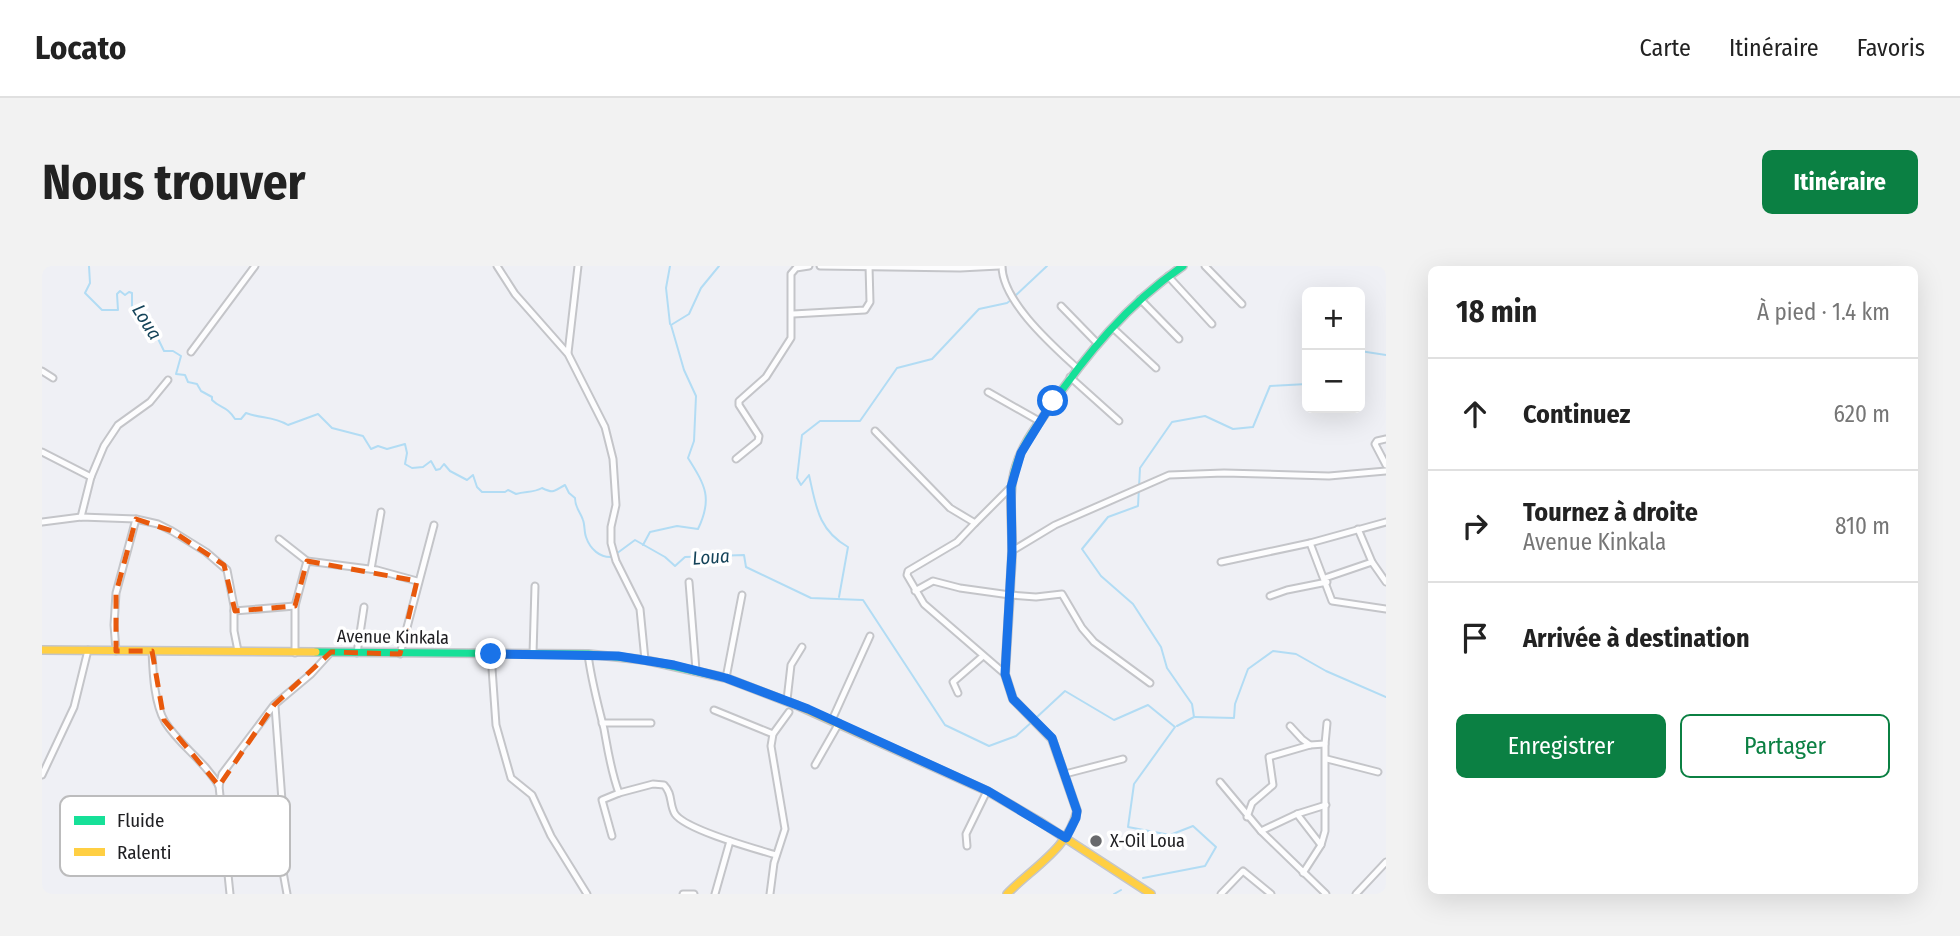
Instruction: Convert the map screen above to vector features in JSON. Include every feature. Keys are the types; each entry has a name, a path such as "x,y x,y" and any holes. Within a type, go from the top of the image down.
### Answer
{"main road":[{"path":"1007,894 1066,838 1077,811 1052,738 1013,699 1005,674 1012,551 1011,487 1021,453 1077,368 1140,299 1172,271 1184,266"},
{"name":"Avenue Kinkala","path":"42,650 588,654 645,660 696,670 787,700 988,791 1151,894"}],"street":[{"path":"191,352 256,266"},
{"path":"497,266 515,294 568,354 605,426 611,446 616,505 611,527 613,553 640,609 645,660"},
{"path":"568,354 578,266"},
{"path":"736,459 758,441 760,436 739,401 766,377 777,356 789,343 793,314 790,274 796,268 809,266"},
{"path":"823,266 1001,266 1003,281 1025,314 1077,368"},
{"path":"1205,266 1242,304"},
{"path":"793,314 865,310 870,302 869,267"},
{"path":"1172,271 1212,324"},
{"path":"1140,299 1179,339"},
{"path":"1061,306 1098,344"},
{"path":"1114,329 1156,368"},
{"path":"42,372 53,378"},
{"path":"1070,377 1119,421"},
{"path":"80,517 91,477 104,446 118,425 150,402 168,380"},
{"path":"988,392 1040,421"},
{"path":"875,431 950,508 975,523"},
{"path":"1386,439 1377,440 1375,444 1386,465"},
{"path":"42,452 91,477"},
{"path":"1012,551 1064,521 1169,475 1224,473 1329,476 1386,471"},
{"path":"1005,674 924,604 907,575 908,571 957,542 1011,487"},
{"path":"371,569 381,512"},
{"path":"42,522 80,517 135,519 158,524 224,565 227,570 239,652"},
{"path":"116,651 116,593 135,519"},
{"path":"1221,562 1310,543 1386,522"},
{"path":"400,654 434,525"},
{"path":"1358,529 1372,562 1386,582"},
{"path":"279,539 307,561 371,569 417,582"},
{"path":"1310,543 1332,601 1386,609"},
{"path":"295,653 295,606 307,561"},
{"path":"1270,596 1326,580 1372,562"},
{"path":"915,591 933,581 940,581 960,588 1010,595 1036,597 1062,594 1082,628 1094,642 1150,683"},
{"path":"689,582 696,670"},
{"path":"533,654 535,586"},
{"path":"726,678 742,595"},
{"path":"234,611 295,606"},
{"path":"357,653 364,607"},
{"path":"815,765 836,722 870,636"},
{"path":"787,700 791,665 802,647"},
{"path":"42,775 74,707 88,650"},
{"path":"152,651 153,671 164,720 205,765 219,786"},
{"path":"220,796 222,774 274,705 311,674 331,652"},
{"path":"491,654 496,724 511,778 532,795 551,836 587,894"},
{"path":"588,654 607,755 619,793"},
{"path":"958,693 953,682 983,656"},
{"path":"274,705 282,796"},
{"path":"714,710 773,734"},
{"path":"770,894 776,855 785,829 771,753 773,734 789,712"},
{"path":"602,723 651,723"},
{"path":"1303,873 1321,845 1325,831 1325,744 1328,723"},
{"path":"1290,726 1310,745"},
{"path":"1247,817 1252,803 1273,785 1269,757 1310,745 1325,744"},
{"path":"1065,774 1123,759"},
{"path":"1327,759 1378,772"},
{"path":"1220,782 1247,817 1326,894"},
{"path":"612,836 602,800 653,784 664,785 670,791 676,815 682,821 730,841 776,855"},
{"path":"967,846 966,834 988,791"},
{"path":"1261,831 1297,814 1326,805"},
{"path":"1297,814 1321,845"},
{"path":"715,894 730,841"},
{"path":"1356,894 1384,871 1386,862"},
{"path":"1221,894 1243,871 1271,894"},
{"path":"228,876 230,894"},
{"path":"284,876 287,894"},
{"path":"683,894 694,894"}],"highlighted area":[{"path":"136,519 172,531 224,565 235,611 295,606 307,561 417,581 400,654 331,652 274,705 219,786 164,720 152,651 116,651 116,593"}],"waterway":[{"name":"Loua","path":"89,266 90,283 85,293 102,310 118,310 117,294 120,291 125,295 132,293 132,306 147,316 164,351 173,351 181,356 176,374 185,375 188,382 197,384 201,391 212,397 212,400 235,419 241,419 246,413 288,425 318,414 332,428 363,436 371,449 378,446 387,449 405,444 405,464 412,468 423,467 431,461 436,470 444,464 450,471 467,480 473,475 482,492 508,490 516,494 542,488 552,491 565,485 575,498 590,545 596,552 612,557"},
{"path":"670,266 666,288 670,324"},
{"path":"643,545 650,532 677,526 698,529 703,518 705,492 688,458 694,441 696,396 684,370 671,325 689,314 701,288 719,266"},
{"path":"1015,296 1047,266"},
{"path":"839,597 848,547 824,525 809,475 801,485 797,478 802,435 820,421 860,421 897,368 932,359 979,309 1011,300"},
{"path":"1365,352 1386,355"},
{"path":"1177,726 1194,717 1192,704 1167,668 1161,647 1133,604 1101,576 1082,549 1108,517 1138,506 1140,468 1172,422 1205,416 1233,429 1253,427 1270,386 1302,384"},
{"name":"Loua","path":"616,554 635,540 675,566 685,557 744,555 746,567 811,598 863,600 945,725 989,746 1016,736 1033,721"},
{"path":"1195,717 1234,718 1235,704 1248,669 1273,651 1296,654 1326,671 1386,697"},
{"name":"Loua","path":"1037,717 1065,691 1114,720 1148,705 1175,727 1134,784 1128,827 1170,835 1193,826 1216,847 1205,866 1143,878"},
{"path":"1114,894 1121,890"}],"traffic: fast":[{"path":"1010,594 1013,476 1026,444 1092,350 1144,297 1183,266"},
{"path":"316,652 588,654 645,660 726,678 796,705"}],"traffic: slow":[{"path":"1007,894 1058,847 1073,824 1077,811 1052,739 1013,699 1005,674 1010,594"},
{"path":"42,650 316,652"},
{"path":"796,705 987,791 1039,821 1151,894"}],"place":[{"name":"X-Oil Loua","path":"1096,841"}],"route":[{"path":"491,654 618,656 674,665 726,678 808,709 988,791 1066,838 1077,811 1054,743 1013,699 1005,674 1012,551 1011,487 1021,453 1053,401"}]}
